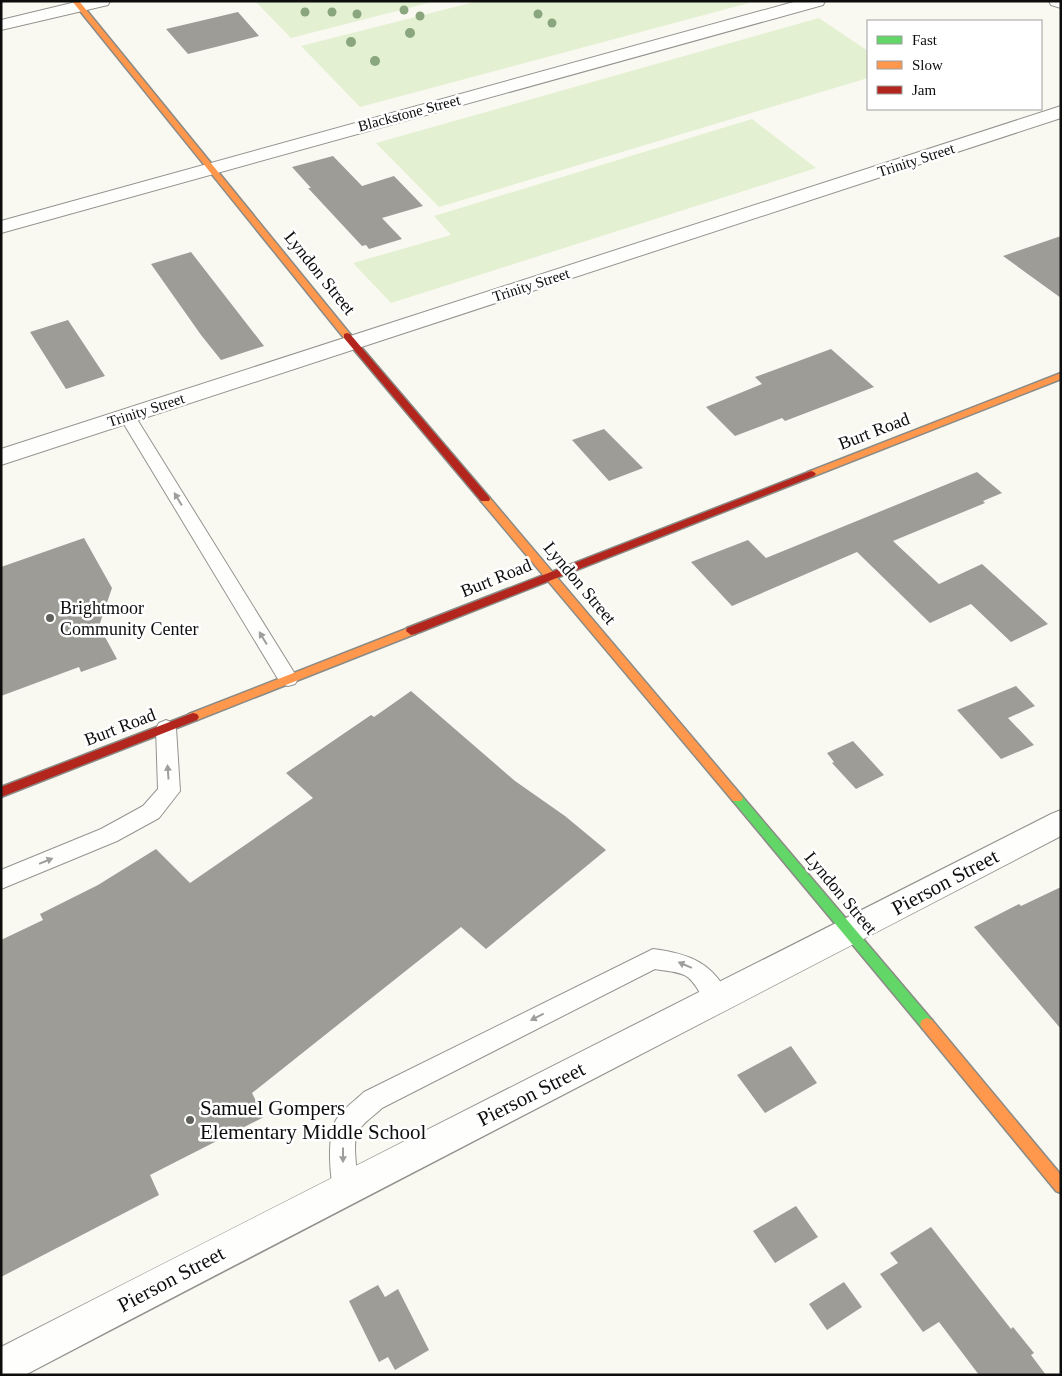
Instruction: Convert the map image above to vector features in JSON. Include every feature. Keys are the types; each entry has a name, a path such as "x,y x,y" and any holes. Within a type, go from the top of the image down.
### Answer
{"street":[{"path":"1,25 77,4 102,1"},
{"name":"Blackstone Street","path":"1,227 816,1"},
{"path":"1057,1 1061,3"},
{"name":"Lyndon Street","path":"77,4 352,342 850,931 1061,1186"},
{"name":"Trinity Street","path":"1,457 1061,112"},
{"name":"Burt Road","path":"1,792 1061,376"},
{"name":"Pierson Street","path":"1,1367 345,1188 719,999 1061,822"}],"lane":[{"path":"128,416 288,679"},
{"path":"1,880 110,835 151,812 169,791 166,728"},
{"path":"345,1188 343,1151 346,1126 373,1100 653,959 676,962 696,970 719,999"}],"green space":[{"path":"255,1 436,1 291,38"},
{"path":"478,1 746,1 749,3 360,107 301,46"},
{"path":"819,18 867,50 867,78 439,207 376,143"},
{"path":"752,119 816,168 391,303 353,263 451,235 434,216"}],"building":[{"path":"238,12 259,36 188,54 166,29"},
{"path":"333,156 362,186 394,176 423,206 382,218 402,239 369,249 366,245 362,246 308,188 311,188 292,167"},
{"path":"1061,236 1061,298 1003,256"},
{"path":"191,252 264,346 221,360 201,335 151,264"},
{"path":"68,320 105,376 66,389 30,332"},
{"path":"831,349 874,387 785,421 782,418 735,436 706,407 762,384 755,377"},
{"path":"604,429 643,468 609,481 572,440"},
{"path":"977,472 1002,493 983,501 985,503 893,541 939,584 982,564 1048,624 1011,642 971,604 930,623 857,552 732,606 691,562 748,540 766,558"},
{"name":"Brightmoor Community Center","path":"84,538 112,588 99,626 117,659 81,672 79,667 1,696 1,567"},
{"path":"1016,686 1035,706 1008,718 1034,745 1001,759 957,710"},
{"name":"Samuel Gompers Elementary Middle School","path":"411,691 515,781 565,816 606,850 486,949 461,927 252,1093 264,1117 150,1175 159,1195 1,1277 1,940 43,920 40,914 98,885 156,849 190,883 313,798 286,773 371,715 374,717"},
{"path":"853,741 884,775 856,789 832,763 834,762 827,753"},
{"path":"1061,887 1061,1029 974,927 1019,904 1021,906"},
{"path":"791,1046 817,1083 765,1113 737,1075"},
{"path":"796,1206 818,1237 775,1263 753,1231"},
{"path":"931,1227 1011,1329 1013,1327 1034,1353 1031,1355 1046,1375 979,1375 939,1322 923,1332 880,1274 898,1263 890,1253"},
{"path":"844,1282 862,1307 827,1330 809,1304"},
{"path":"378,1285 385,1297 398,1289 429,1350 395,1370 388,1357 379,1362 349,1301"}],"traffic: fast":[{"path":"737,798 927,1024"}],"traffic: slow":[{"path":"75,1 347,336"},
{"path":"811,474 1061,376"},
{"path":"485,499 737,798"},
{"path":"193,717 411,631"},
{"path":"927,1024 1061,1186"}],"traffic: jam":[{"path":"347,336 485,499"},
{"path":"411,631 811,474"},
{"path":"1,792 193,717"}],"place":[{"name":"Brightmoor Community Center","path":"50,618"},
{"name":"Samuel Gompers Elementary Middle School","path":"190,1120"}]}
